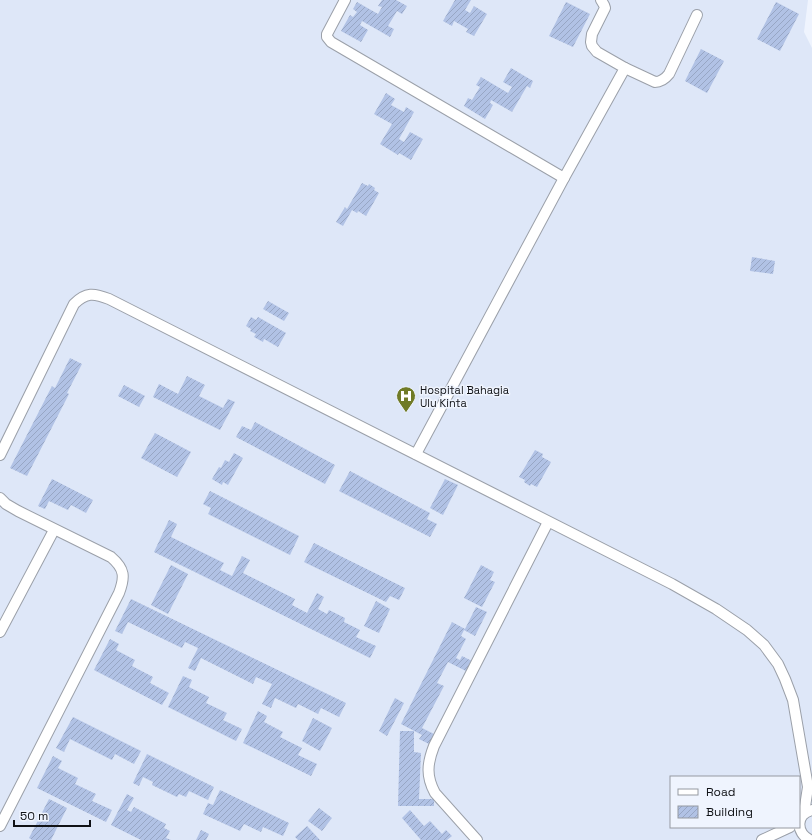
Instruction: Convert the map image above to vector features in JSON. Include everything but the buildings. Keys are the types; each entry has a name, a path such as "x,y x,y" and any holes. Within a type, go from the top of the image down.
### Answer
{"street":[{"path":"346,0 327,34 331,42 564,178"},
{"path":"601,0 605,8 592,34 592,46 598,52 625,68 655,82 663,80 669,74 697,15"},
{"path":"416,454 564,178 625,68"},
{"path":"0,456 74,304 84,296 95,294 109,299 672,584 716,609 747,630 764,645 778,664 793,700 810,791 800,828 801,833 809,840"},
{"path":"0,498 6,504 18,511 103,553 117,562 122,569 123,576 119,593 0,826"},
{"path":"477,840 435,793 429,776 428,768 430,755 548,522"},
{"path":"0,632 54,530"},
{"path":"762,840 788,828"}],"shaded area":[{"name":"Hospital Bahagia Ulu Kinta","path":"0,0 808,0 804,32 812,48 812,840 0,840"}],"place":[{"name":"Hospital Bahagia Ulu Kinta","path":"406,413"}]}
